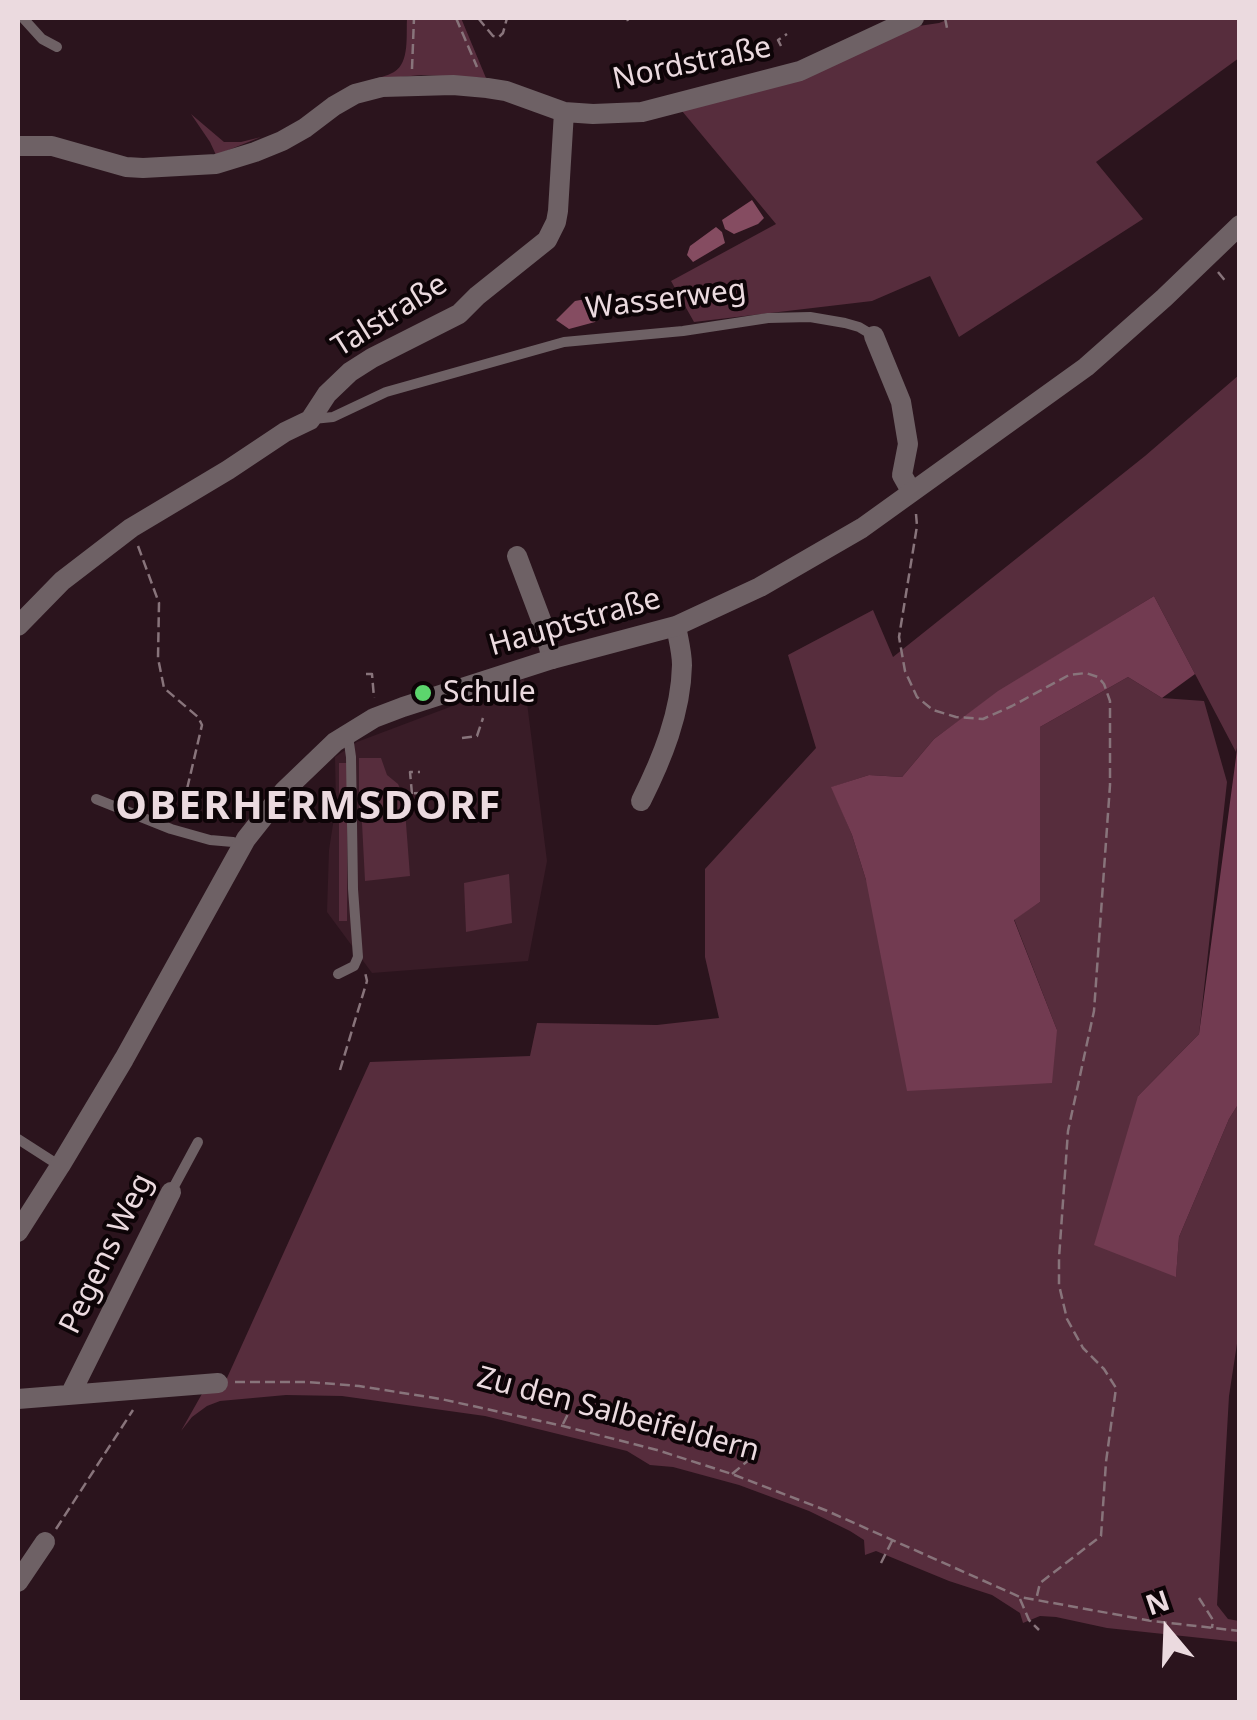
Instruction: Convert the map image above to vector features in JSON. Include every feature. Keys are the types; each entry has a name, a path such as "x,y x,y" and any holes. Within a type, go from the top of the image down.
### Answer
{"street":[{"name":"Nordstraße","path":"18,146 52,146 126,167 216,164 282,141 355,94 382,87 487,88 564,112 642,112 800,71 914,18"},
{"name":"Talstraße","path":"18,626 62,582 131,528 310,420 327,394 350,372 458,314 547,240 558,210 564,112"},
{"name":"Hauptstraße","path":"18,1232 164,989 240,847 284,791 347,732 403,707 552,659 676,626 815,556 862,528 1086,366 1240,225"},
{"name":"Wasserweg","path":"874,336 901,402 908,444 902,475 911,491"},
{"path":"517,556 552,659"},
{"path":"642,801 662,758 676,706 682,663 676,626"},
{"name":"Pegens Weg","path":"72,1394 171,1192"},
{"path":"18,1399 218,1383"},
{"path":"18,1582 46,1542"}],"lane":[{"path":"23,18 57,47"},
{"name":"Wasserweg","path":"310,420 333,416 386,392 564,342 796,317 845,323 874,336"},
{"path":"338,974 354,966 358,957 347,732"},
{"path":"96,799 178,830 240,847"},
{"path":"18,1139 60,1166"},
{"name":"Pegens Weg","path":"171,1192 198,1142"}],"path":[{"path":"412,86 414,18"},
{"path":"456,18 487,88"},
{"path":"478,18 492,36 499,37 506,18"},
{"path":"944,18 947,28"},
{"path":"781,46 778,40 787,34"},
{"path":"911,491 916,526 899,637 904,671 917,697 944,714 983,718 1069,675 1086,673 1098,676 1110,701 1110,784 1094,1011 1068,1130 1059,1286 1067,1320 1083,1348 1104,1368 1116,1388 1101,1536 1040,1584 1036,1600"},
{"path":"131,528 160,603 158,658 164,688 198,716 202,725 178,830"},
{"path":"366,674 372,674 374,704"},
{"path":"462,738 478,736 483,718"},
{"path":"412,794 410,772 420,772"},
{"path":"399,794 421,793"},
{"path":"340,1070 367,982 358,957"},
{"name":"Zu den Salbeifeldern","path":"218,1383 359,1386 563,1426 732,1474 893,1539 1020,1597 1152,1621 1240,1631"},
{"path":"46,1542 148,1388"},
{"path":"563,1426 569,1412"},
{"path":"732,1474 750,1459"},
{"path":"881,1563 893,1539"},
{"path":"1020,1597 1029,1620 1039,1630"},
{"path":"1199,1598 1213,1620 1212,1628"}],"shaded area":[{"path":"407,18 461,18 486,78 421,75 370,80 394,72 403,62"},
{"path":"952,18 1239,18 1239,58 1096,162 1143,219 959,337 930,276 872,301 694,322 671,281 776,224 682,111 905,28"},
{"path":"191,114 224,142 261,137 216,155"},
{"path":"752,200 764,218 734,234 725,229 722,220"},
{"path":"716,227 725,243 693,262 687,255 690,246"},
{"path":"602,296 608,301 595,322 569,329 556,320 575,301"},
{"path":"1239,375 1240,735 1236,752 1154,596 998,692 934,739 902,777 869,775 832,787 866,880 1057,1030 1014,919 1040,902 1040,727 1128,677 1162,698 1204,701 1227,782 1199,1034 1138,1096 1176,1276 1179,1237 1239,1103 1240,1324 1229,1396 1217,1605 1228,1619 1239,1621 1239,1642 1107,1628 1056,1617 1040,1616 1023,1623 1020,1613 992,1595 876,1551 865,1555 864,1540 809,1511 739,1485 673,1467 650,1465 627,1451 485,1416 342,1396 286,1395 220,1401 192,1417 181,1431 203,1392 222,1389 370,1062 530,1056 537,1023 657,1025 719,1018 705,957 705,869 816,748 788,655 873,610 893,657 1145,456"},
{"path":"1154,596 1195,674 1162,698 1128,677 1040,727 1040,902 1014,920 1057,1030 1052,1083 907,1091 866,880 831,787 869,775 902,777 934,739 998,691"},
{"path":"524,679 547,861 528,961 372,973 327,912 329,850 336,805 335,757 357,742"},
{"path":"1239,735 1239,1103 1179,1237 1176,1277 1094,1245 1138,1096 1199,1034"},
{"path":"359,758 381,758 387,775 398,784 404,797 410,876 365,881"},
{"path":"339,763 347,763 347,921 339,921"},
{"path":"509,874 512,923 466,932 464,883"}],"place":[{"name":"Schule","path":"423,693"}],"district":[{"name":"OBERHERMSDORF","path":"309,808"}]}
